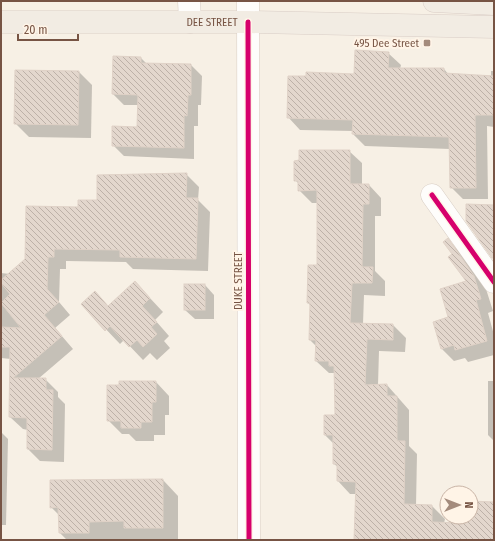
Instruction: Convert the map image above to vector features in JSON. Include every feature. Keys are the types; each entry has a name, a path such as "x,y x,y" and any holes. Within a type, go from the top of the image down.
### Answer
{"main road":[{"path":"434,1 494,4"},
{"name":"DEE STREET","path":"1,22 190,12 248,12 494,28"}],"street":[{"name":"DUKE STREET","path":"248,12 249,540"},
{"path":"432,195 494,282"}],"building":[{"path":"355,50 389,52 388,68 444,68 444,73 494,76 494,115 475,115 476,188 450,188 449,137 352,134 353,120 287,118 288,76 306,76 306,72 354,74"},
{"path":"113,56 141,57 141,63 191,64 191,95 188,95 187,116 184,115 184,148 112,146 112,126 137,127 138,95 112,94"},
{"path":"15,70 79,71 78,125 14,124"},
{"path":"299,150 350,150 350,184 369,184 369,204 363,204 362,267 373,267 372,283 352,283 350,323 393,324 393,340 367,339 365,385 387,384 387,396 397,396 397,441 405,441 404,504 432,505 432,522 439,522 439,525 479,525 479,501 494,502 494,540 354,540 356,482 337,481 337,464 333,464 333,435 324,435 324,415 335,415 334,366 329,366 329,361 315,361 316,340 309,340 310,303 307,303 308,265 317,265 317,190 298,191 298,181 294,181 294,161 299,160"},
{"path":"187,173 186,198 198,198 196,259 120,257 120,250 54,249 54,257 48,257 47,289 59,302 44,315 62,336 13,378 46,378 46,390 53,390 52,450 27,449 27,418 9,417 10,347 1,347 1,327 21,328 1,303 10,294 1,283 1,280 25,259 26,206 78,207 78,200 97,200 97,175"},
{"path":"466,204 494,205 494,258 492,258 466,221"},
{"path":"448,238 474,276 481,299 476,300 487,341 455,350 454,345 441,349 433,322 448,317 440,289 466,281 448,257 452,254 443,242"},
{"path":"135,281 150,298 142,306 157,322 151,327 157,334 143,347 137,340 129,347 110,326 105,331 81,304 95,291 108,306"},
{"path":"184,284 205,284 205,310 184,310"},
{"path":"119,381 156,381 156,402 152,402 152,422 141,422 141,428 121,428 121,421 107,421 107,385 119,385"},
{"path":"163,479 163,528 124,528 124,521 89,522 89,533 59,533 58,507 50,508 50,480"}],"cycle path":[{"path":"248,22 249,540"},
{"path":"432,195 494,282"}],"place":[{"name":"495 Dee Street","path":"427,43"}]}
